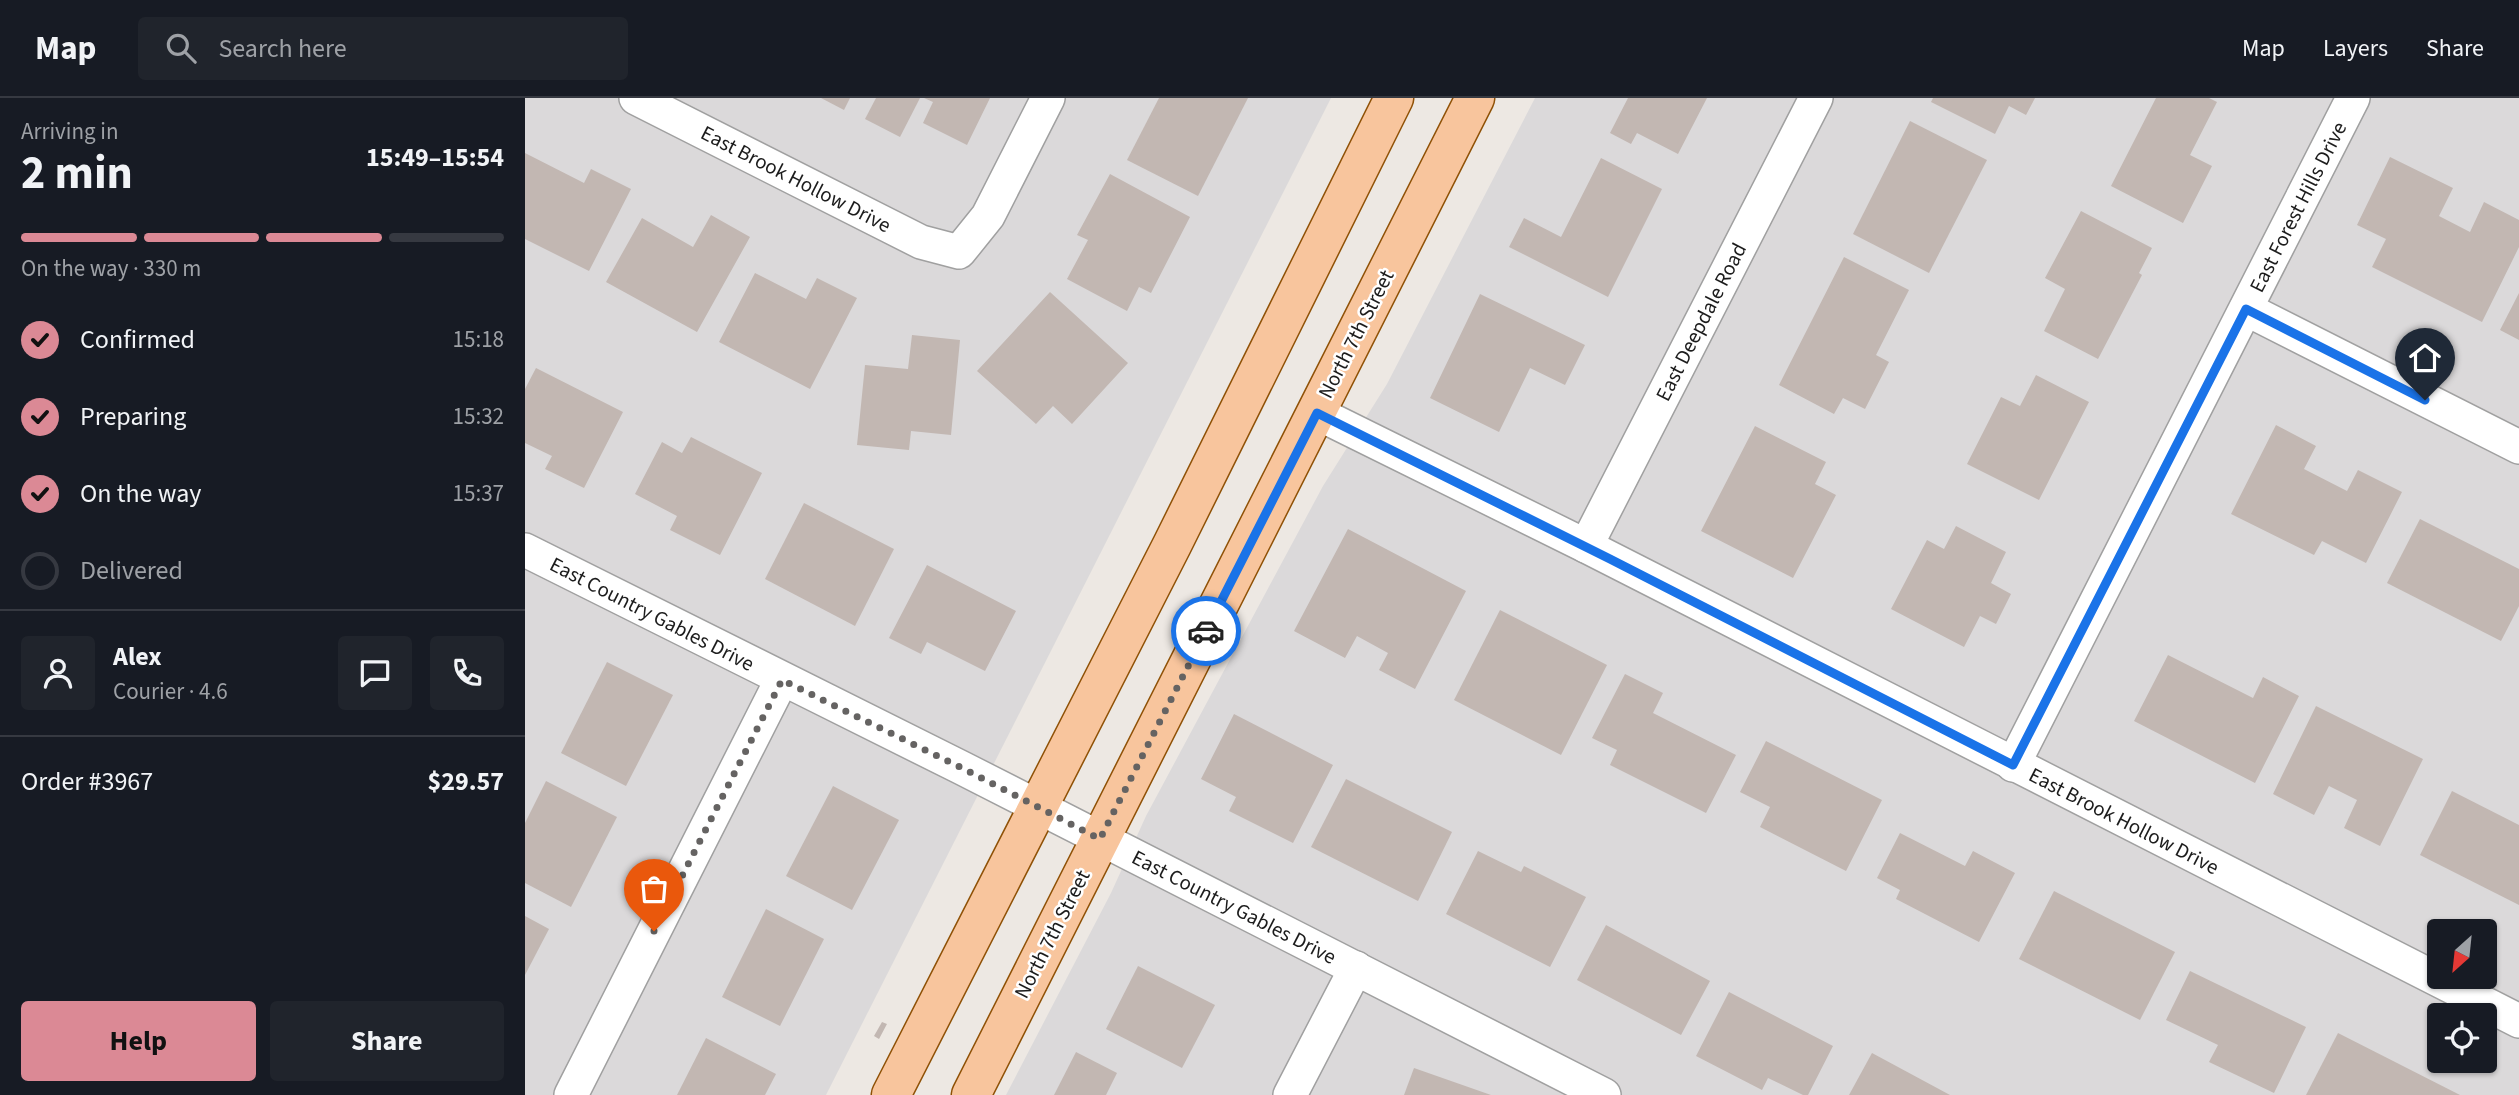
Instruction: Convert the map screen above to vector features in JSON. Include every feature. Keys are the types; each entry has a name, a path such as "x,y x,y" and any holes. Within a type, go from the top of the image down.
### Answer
{"main road":[{"path":"891,1095 1172,545 1394,98"},
{"name":"North 7th Street","path":"971,1095 1475,98"}],"street":[{"name":"East Brook Hollow Drive","path":"636,98 921,242 959,252 988,216 1048,98"},
{"name":"East Deepdale Road","path":"1586,547 1816,98"},
{"name":"East Forest Hills Drive","path":"2013,765 2353,98"},
{"path":"2246,309 2519,447"},
{"name":"East Brook Hollow Drive","path":"1317,413 2519,1021"},
{"name":"East Country Gables Drive","path":"525,550 1604,1095"},
{"path":"571,1095 782,680"},
{"path":"1290,1095 1356,968"}],"shaded area":[{"path":"525,98 1331,98 826,1095 525,1095"},
{"path":"1535,98 2519,98 2519,1095 1006,1095 1111,893 1146,816 1323,486 1387,384"}],"building":[{"path":"821,98 850,98 844,110"},
{"path":"876,98 920,98 900,137 865,119"},
{"path":"924,98 990,98 967,145 923,123 933,102"},
{"path":"1159,98 1248,98 1198,196 1127,160"},
{"path":"1628,98 1707,98 1678,154 1637,133 1631,144 1610,133"},
{"path":"1933,98 2035,98 2026,115 2009,106 1995,134 1931,102"},
{"path":"2156,98 2209,98 2217,102 2190,155 2212,166 2183,223 2111,186"},
{"path":"1910,121 1987,160 1929,273 1853,234"},
{"path":"525,153 584,183 591,169 631,189 589,271 525,239"},
{"path":"2390,157 2453,188 2439,216 2470,232 2484,202 2519,220 2519,247 2482,322 2372,267 2386,239 2357,225"},
{"path":"1601,158 1662,189 1608,297 1509,247 1524,218 1561,237"},
{"path":"1110,174 1190,217 1151,293 1139,287 1127,311 1067,279 1088,240 1077,235"},
{"path":"2081,211 2152,248 2139,273 2142,275 2098,359 2044,331 2065,289 2045,278"},
{"path":"711,215 750,237 697,332 606,282 642,218 693,247"},
{"path":"1844,257 1909,290 1876,355 1889,362 1865,409 1843,398 1834,414 1779,385"},
{"path":"755,273 806,299 817,278 857,298 810,389 719,342"},
{"path":"1050,292 1128,363 1072,424 1053,406 1036,424 977,371"},
{"path":"2519,293 2519,340 2500,330"},
{"path":"1480,294 1585,345 1565,385 1530,368 1499,432 1430,398"},
{"path":"912,335 960,340 951,435 911,431 909,450 857,445 865,365 908,369"},
{"path":"536,368 623,412 584,488 545,469 552,456 525,443 525,389"},
{"path":"2036,375 2089,402 2039,500 1967,464 2001,397 2020,406"},
{"path":"2276,425 2316,446 2304,469 2347,491 2358,470 2402,492 2366,563 2322,541 2314,555 2231,514"},
{"path":"1755,426 1826,462 1815,484 1836,495 1793,578 1701,531"},
{"path":"691,437 762,473 720,555 670,530 677,516 635,494 662,442 682,453"},
{"path":"804,503 894,549 855,626 765,579"},
{"path":"2420,519 2519,569 2519,606 2501,641 2387,583"},
{"path":"1956,526 2006,552 1991,583 2011,594 1996,624 1980,616 1964,647 1891,609 1927,540 1944,549"},
{"path":"1348,529 1466,591 1415,689 1379,670 1388,653 1357,636 1345,658 1294,631"},
{"path":"927,565 1016,611 985,671 927,642 921,654 889,638"},
{"path":"1500,610 1607,665 1561,755 1454,700"},
{"path":"2168,655 2253,698 2263,677 2299,696 2255,783 2134,721"},
{"path":"607,662 673,695 626,786 561,753"},
{"path":"1625,674 1663,693 1653,713 1736,755 1706,813 1610,765 1617,750 1592,738"},
{"path":"2316,706 2423,759 2380,846 2344,828 2357,800 2329,786 2314,815 2273,794"},
{"path":"1234,714 1333,765 1293,843 1229,811 1236,797 1201,779"},
{"path":"1766,741 1882,800 1846,871 1760,827 1770,807 1740,792"},
{"path":"1346,779 1452,832 1418,901 1311,847"},
{"path":"546,781 617,817 571,907 525,883 525,823"},
{"path":"833,786 899,820 852,910 786,876"},
{"path":"2452,791 2519,825 2519,905 2420,855"},
{"path":"1900,833 1965,866 1973,851 2015,873 1979,942 1896,899 1900,890 1877,878"},
{"path":"1478,851 1521,872 1524,866 1586,897 1550,967 1446,914"},
{"path":"2054,891 2175,952 2140,1020 2019,959"},
{"path":"766,909 824,939 780,1026 722,997"},
{"path":"525,916 549,929 525,975"},
{"path":"1606,925 1710,981 1681,1035 1577,980"},
{"path":"1138,966 1215,1005 1182,1068 1106,1029"},
{"path":"2190,971 2306,1027 2274,1093 2209,1062 2218,1045 2166,1020"},
{"path":"1729,992 1833,1046 1808,1095 1768,1078 1762,1090 1696,1056"},
{"path":"882,1022 887,1024 879,1039 874,1036"},
{"path":"2338,1033 2460,1095 2306,1095"},
{"path":"706,1038 776,1074 765,1095 677,1095"},
{"path":"1076,1052 1117,1073 1106,1095 1054,1095"},
{"path":"1872,1053 1950,1095 1849,1095"},
{"path":"1414,1068 1491,1095 1404,1095"}],"way so far":[{"path":"654,931 782,680 1100,839 1206,631"}],"route":[{"path":"1206,631 1317,413 2013,765 2246,309 2425,400"}]}
